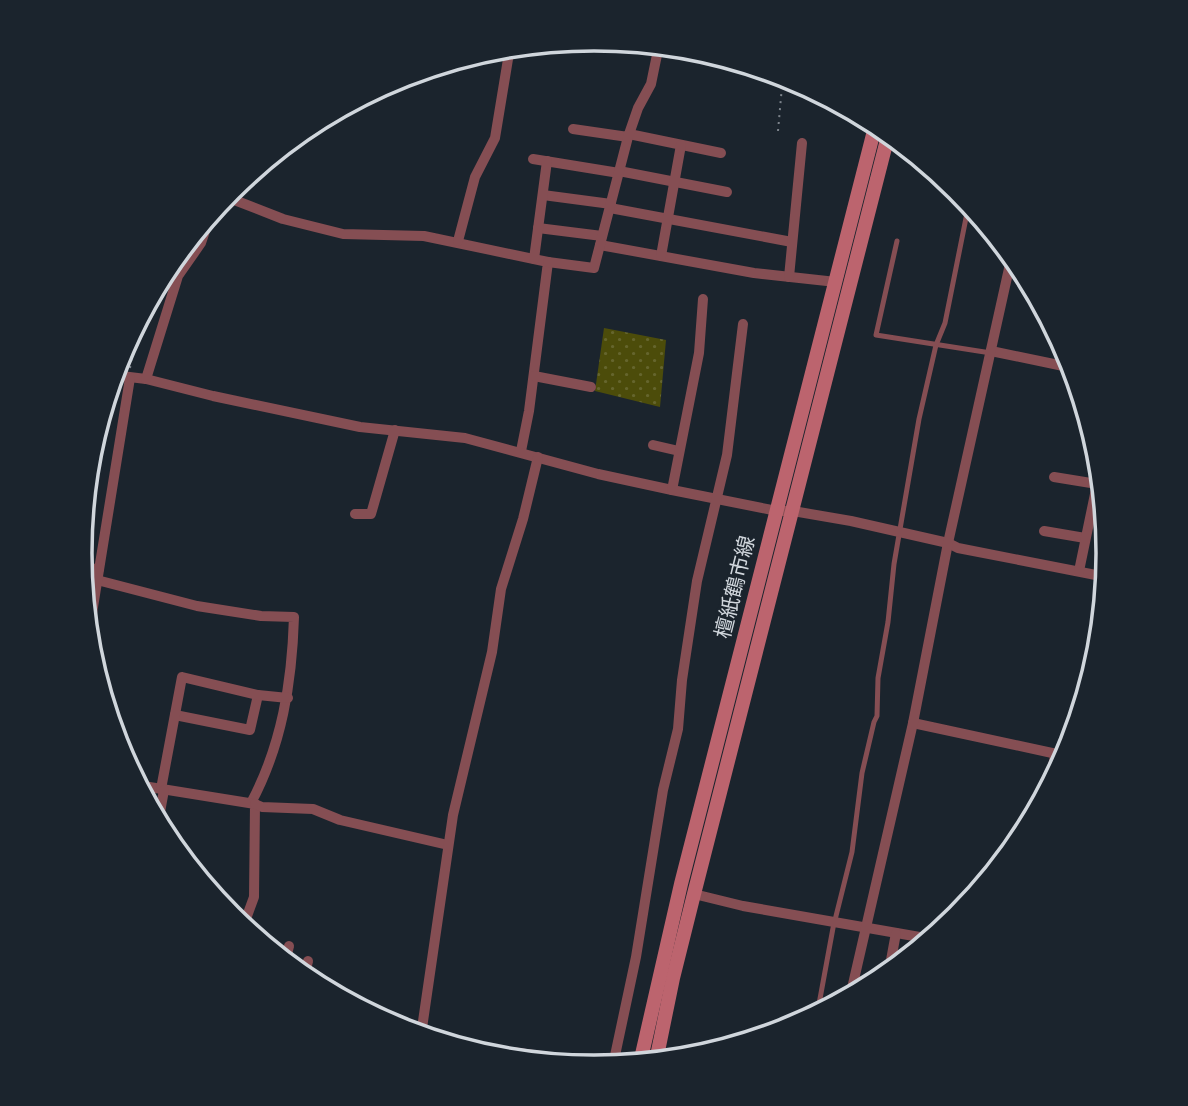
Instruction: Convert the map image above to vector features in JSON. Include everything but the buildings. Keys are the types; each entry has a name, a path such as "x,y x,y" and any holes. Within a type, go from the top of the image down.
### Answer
{"main road":[{"name":"檀紙鶴市線","path":"642,1053 681,884 873,135"},
{"name":"檀紙鶴市線","path":"658,1051 694,894 889,146"}],"street":[{"path":"236,201 283,219 343,233 424,236 548,262 594,268 629,136 638,108 651,84 657,55"},
{"path":"458,241 475,177 495,138 508,58"},
{"path":"573,129 721,153"},
{"path":"789,277 802,143"},
{"path":"661,256 681,145"},
{"path":"533,159 727,192"},
{"path":"534,259 547,161"},
{"path":"542,195 792,242"},
{"path":"538,228 661,256 754,273 836,282"},
{"path":"146,379 178,276 202,239"},
{"path":"521,451 534,376 548,262"},
{"path":"853,983 913,723 948,543 1009,270"},
{"path":"672,490 699,353 703,299"},
{"path":"618,1054 663,790 678,729 682,680 697,580 727,455 743,324"},
{"path":"991,352 1060,365"},
{"path":"534,376 592,387"},
{"path":"124,377 146,379 360,427 465,438 598,474 717,500 777,511 793,511 900,532 948,543 958,548 1095,575"},
{"path":"94,599 130,378"},
{"path":"355,514 372,514 395,430"},
{"path":"653,445 680,451"},
{"path":"422,1025 448,845 489,664 500,589 523,519 538,457"},
{"path":"1054,477 1091,483"},
{"path":"1079,571 1093,501"},
{"path":"1044,531 1085,538"},
{"path":"93,573 197,606 261,616 294,617 288,698 273,751 253,804 254,897 247,916"},
{"path":"160,806 182,677 258,695 288,698"},
{"path":"175,715 250,730 258,695"},
{"path":"913,723 1053,753"},
{"path":"151,788 262,807 313,809 340,820 448,845"},
{"path":"694,894 743,906 918,937"},
{"path":"892,957 896,933"},
{"path":"288,951 289,946"},
{"path":"307,965 308,961"}],"lane":[{"path":"819,1001 834,923 852,852 862,773 877,716 878,678 925,387 945,323 966,216"},
{"path":"897,241 876,335 991,352"},
{"path":"1052,758 1053,753"}],"path":[{"path":"778,131 782,87"},
{"path":"130,378 133,354"}],"shaded area":[{"path":"604,328 666,340 660,407 595,391"}]}
